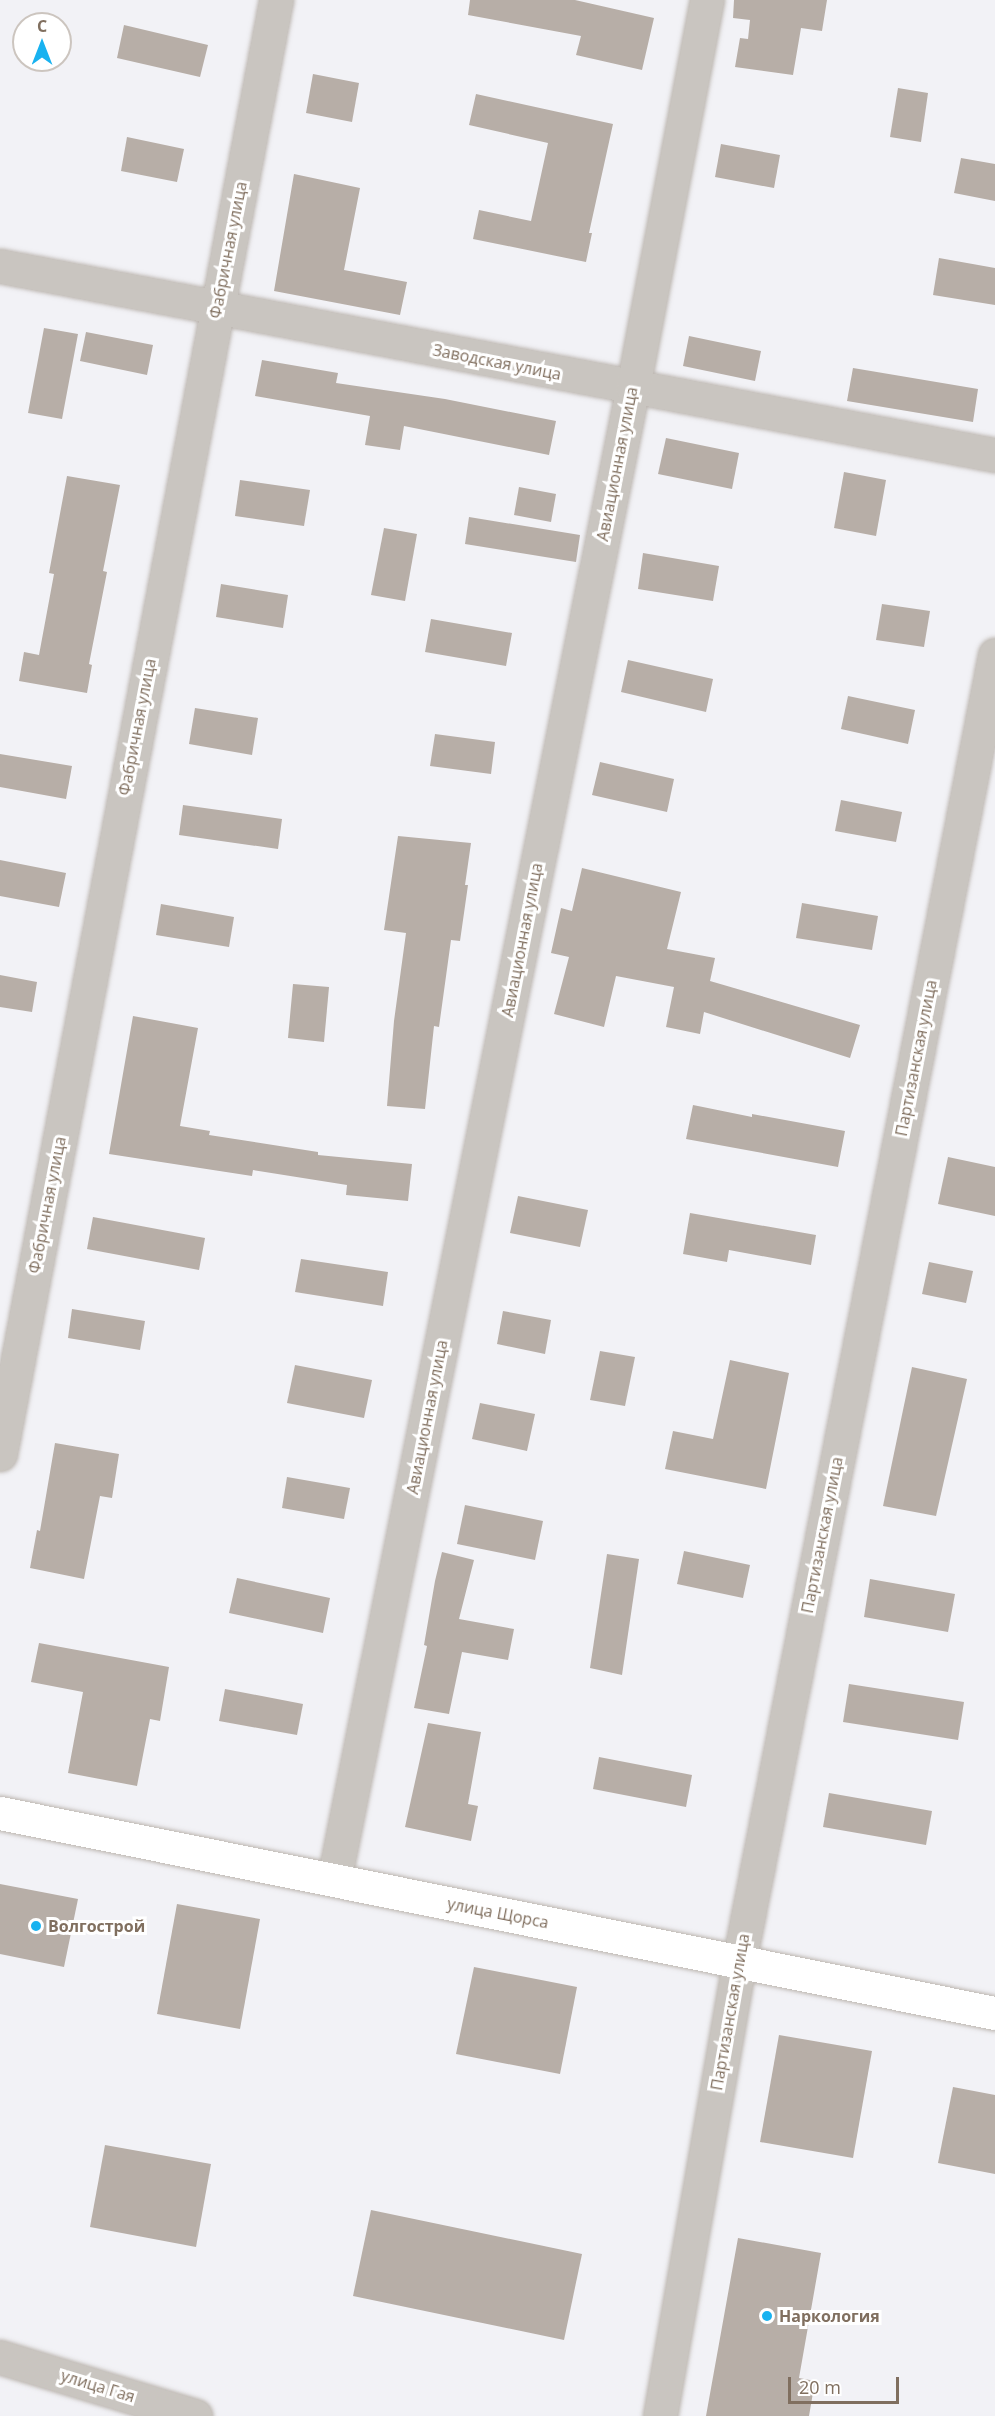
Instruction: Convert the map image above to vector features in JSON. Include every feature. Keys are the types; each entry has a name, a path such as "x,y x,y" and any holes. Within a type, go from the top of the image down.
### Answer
{"main road":[{"name":"улица Щорса","path":"0,1813 995,2013"}],"street":[{"name":"Фабричная улица","path":"0,1454 276,0"},
{"name":"Авиационная улица","path":"334,1880 633,387 707,0"},
{"name":"Заводская улица","path":"0,266 995,455"},
{"name":"Партизанская улица","path":"660,2416 739,1962 995,655"},
{"name":"улица Гая","path":"0,2357 195,2416"}],"building":[{"path":"470,0 575,0 654,18 642,70 576,55 581,36 468,15"},
{"path":"734,0 827,0 822,31 801,28 793,75 735,67 740,38 748,39 750,20 733,18"},
{"path":"124,25 208,45 200,77 117,58"},
{"path":"313,74 359,83 352,122 306,113"},
{"path":"898,88 928,93 921,142 890,137"},
{"path":"476,94 613,124 589,233 592,233 586,262 473,239 479,210 531,221 548,143 469,125"},
{"path":"127,137 184,149 177,182 121,171"},
{"path":"721,144 780,155 774,188 715,177"},
{"path":"961,158 995,164 995,201 954,193"},
{"path":"294,174 360,188 344,270 407,282 400,315 274,291"},
{"path":"939,258 995,268 995,305 933,295"},
{"path":"44,328 78,334 62,419 28,413"},
{"path":"86,332 153,345 147,375 80,361"},
{"path":"689,336 761,351 755,381 683,366"},
{"path":"262,360 338,373 336,383 445,399 556,421 549,455 404,426 400,450 365,445 370,416 255,396"},
{"path":"853,368 978,389 973,422 847,401"},
{"path":"666,438 739,453 732,489 658,474"},
{"path":"844,472 886,480 876,536 834,528"},
{"path":"67,476 120,485 103,571 107,572 89,664 92,665 87,693 19,681 24,652 39,655 54,574 49,573"},
{"path":"240,480 310,490 304,526 235,516"},
{"path":"519,487 556,494 551,522 514,515"},
{"path":"469,517 580,535 576,562 465,544"},
{"path":"384,528 417,534 405,601 371,595"},
{"path":"643,553 719,566 713,601 638,589"},
{"path":"221,584 288,595 283,628 216,617"},
{"path":"882,604 930,611 924,647 876,640"},
{"path":"431,619 512,633 506,666 425,652"},
{"path":"628,660 713,679 706,712 621,692"},
{"path":"848,696 915,710 908,744 841,729"},
{"path":"195,708 258,718 252,755 189,744"},
{"path":"435,734 495,742 491,774 430,766"},
{"path":"0,754 72,766 66,799 0,787"},
{"path":"600,762 674,779 667,812 592,795"},
{"path":"841,800 902,812 896,842 835,831"},
{"path":"183,805 282,819 278,849 179,835"},
{"path":"398,836 471,843 460,941 451,940 439,1027 434,1026 425,1109 387,1106 394,1021 406,933 384,930"},
{"path":"0,860 66,873 59,907 0,896"},
{"path":"582,868 681,892 667,949 715,958 710,981 860,1025 850,1058 704,1012 700,1034 666,1027 674,987 616,976 604,1027 554,1014 569,957 551,953 561,908 572,911"},
{"path":"802,903 878,916 872,950 796,938"},
{"path":"161,904 234,917 229,947 156,935"},
{"path":"0,975 37,982 32,1012 0,1007"},
{"path":"293,984 329,987 324,1042 288,1038"},
{"path":"133,1016 198,1028 180,1126 210,1131 209,1135 318,1152 318,1155 412,1164 408,1201 346,1195 347,1185 253,1170 252,1176 109,1154"},
{"path":"693,1105 752,1117 752,1114 845,1131 838,1167 686,1139"},
{"path":"948,1157 995,1167 995,1216 938,1204"},
{"path":"518,1196 588,1210 580,1247 510,1233"},
{"path":"690,1213 816,1235 811,1265 729,1250 727,1262 683,1254"},
{"path":"93,1217 205,1238 199,1270 87,1249"},
{"path":"301,1259 388,1272 383,1306 295,1292"},
{"path":"929,1262 973,1271 966,1303 922,1294"},
{"path":"72,1309 145,1321 140,1350 68,1338"},
{"path":"503,1311 551,1320 545,1354 497,1344"},
{"path":"600,1351 635,1357 625,1406 590,1400"},
{"path":"730,1360 789,1373 766,1489 665,1469 673,1431 713,1439"},
{"path":"295,1365 372,1380 364,1418 287,1403"},
{"path":"912,1367 967,1379 936,1516 883,1506"},
{"path":"480,1403 535,1414 527,1451 472,1439"},
{"path":"55,1443 119,1454 112,1498 100,1496 84,1579 30,1568 37,1530 40,1531"},
{"path":"287,1477 350,1488 344,1519 282,1508"},
{"path":"465,1505 543,1521 535,1560 457,1544"},
{"path":"684,1551 750,1565 743,1598 677,1584"},
{"path":"442,1552 474,1560 459,1619 514,1629 508,1660 462,1652 449,1714 414,1708 427,1646 424,1645"},
{"path":"607,1554 639,1559 622,1675 590,1668"},
{"path":"237,1578 330,1598 323,1633 229,1613"},
{"path":"870,1579 955,1594 948,1632 864,1617"},
{"path":"39,1643 169,1667 160,1721 150,1719 137,1786 68,1773 83,1692 31,1682"},
{"path":"849,1684 964,1702 958,1740 843,1722"},
{"path":"225,1689 303,1704 297,1735 219,1721"},
{"path":"428,1723 481,1732 468,1804 478,1806 471,1841 405,1827"},
{"path":"599,1757 692,1775 686,1807 593,1789"},
{"path":"829,1793 932,1811 926,1845 823,1827"},
{"name":"Волгострой","path":"0,1884 78,1899 64,1967 0,1954"},
{"path":"177,1904 260,1919 240,2029 157,2014"},
{"path":"474,1967 577,1987 560,2074 456,2054"},
{"path":"779,2035 872,2051 853,2158 760,2142"},
{"path":"953,2087 995,2095 995,2174 938,2163"},
{"path":"105,2145 211,2164 196,2247 90,2227"},
{"path":"371,2210 582,2254 564,2340 353,2296"},
{"name":"Наркология","path":"738,2238 821,2253 799,2378 815,2381 809,2416 706,2416"}],"place":[{"name":"Волгострой","path":"36,1926"},
{"name":"Наркология","path":"767,2316"}]}
